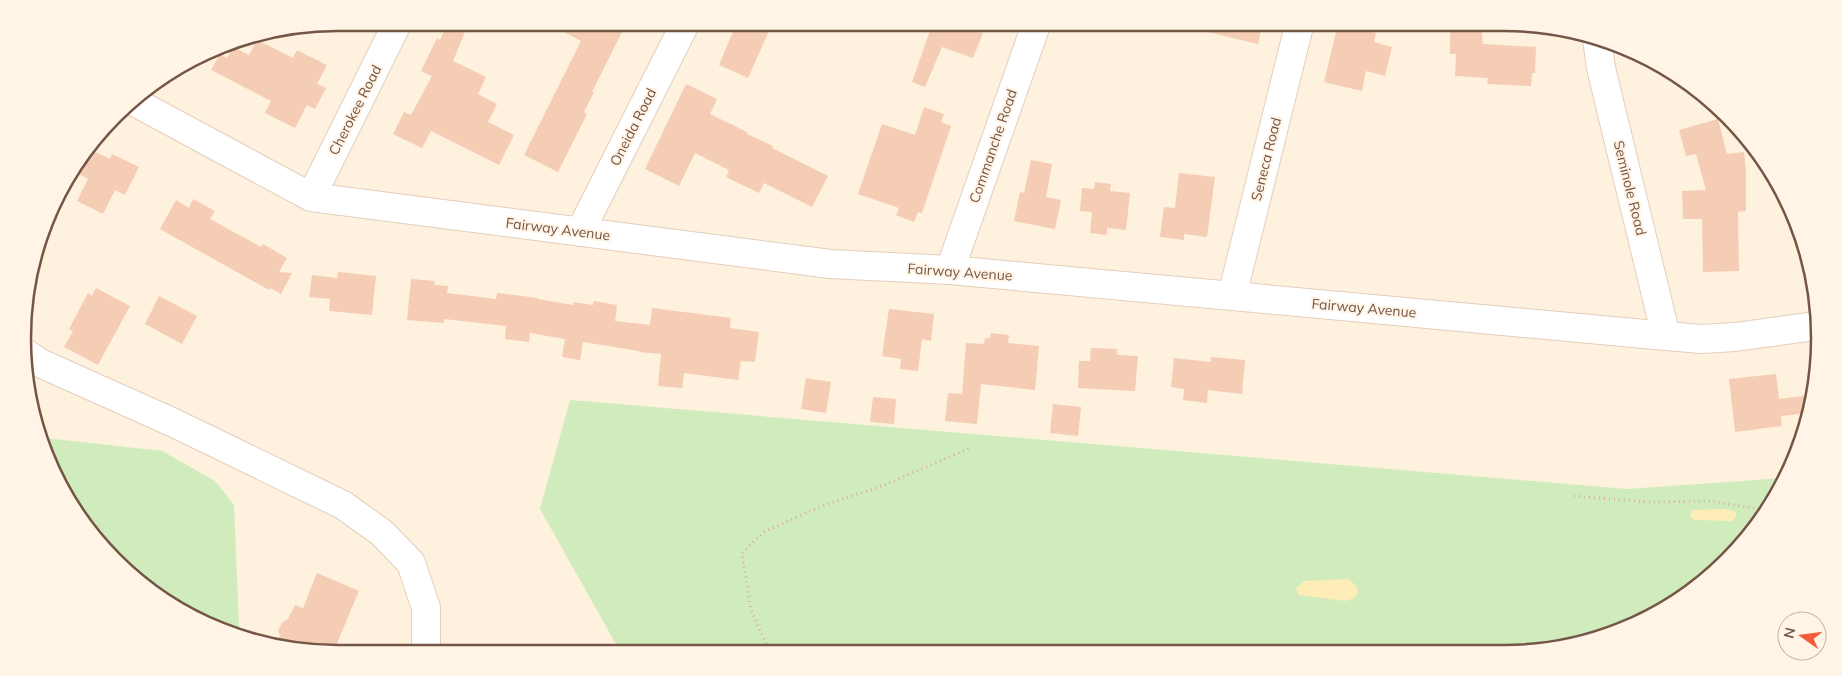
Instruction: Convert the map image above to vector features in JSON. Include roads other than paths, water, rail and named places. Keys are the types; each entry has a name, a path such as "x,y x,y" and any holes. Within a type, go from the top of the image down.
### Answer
{"street":[{"name":"Cherokee Road","path":"311,197 394,31"},
{"name":"Oneida Road","path":"580,232 681,31"},
{"name":"Commanche Road","path":"950,270 1034,31"},
{"name":"Seneca Road","path":"1232,296 1298,31"},
{"name":"Seminole Road","path":"1598,47 1601,68 1666,336"},
{"name":"Fairway Avenue","path":"139,104 311,197 830,264 950,270 1702,339 1735,337 1810,327"},
{"path":"32,357 40,363 174,423 343,506 382,533 411,562 426,608 426,645"}]}
